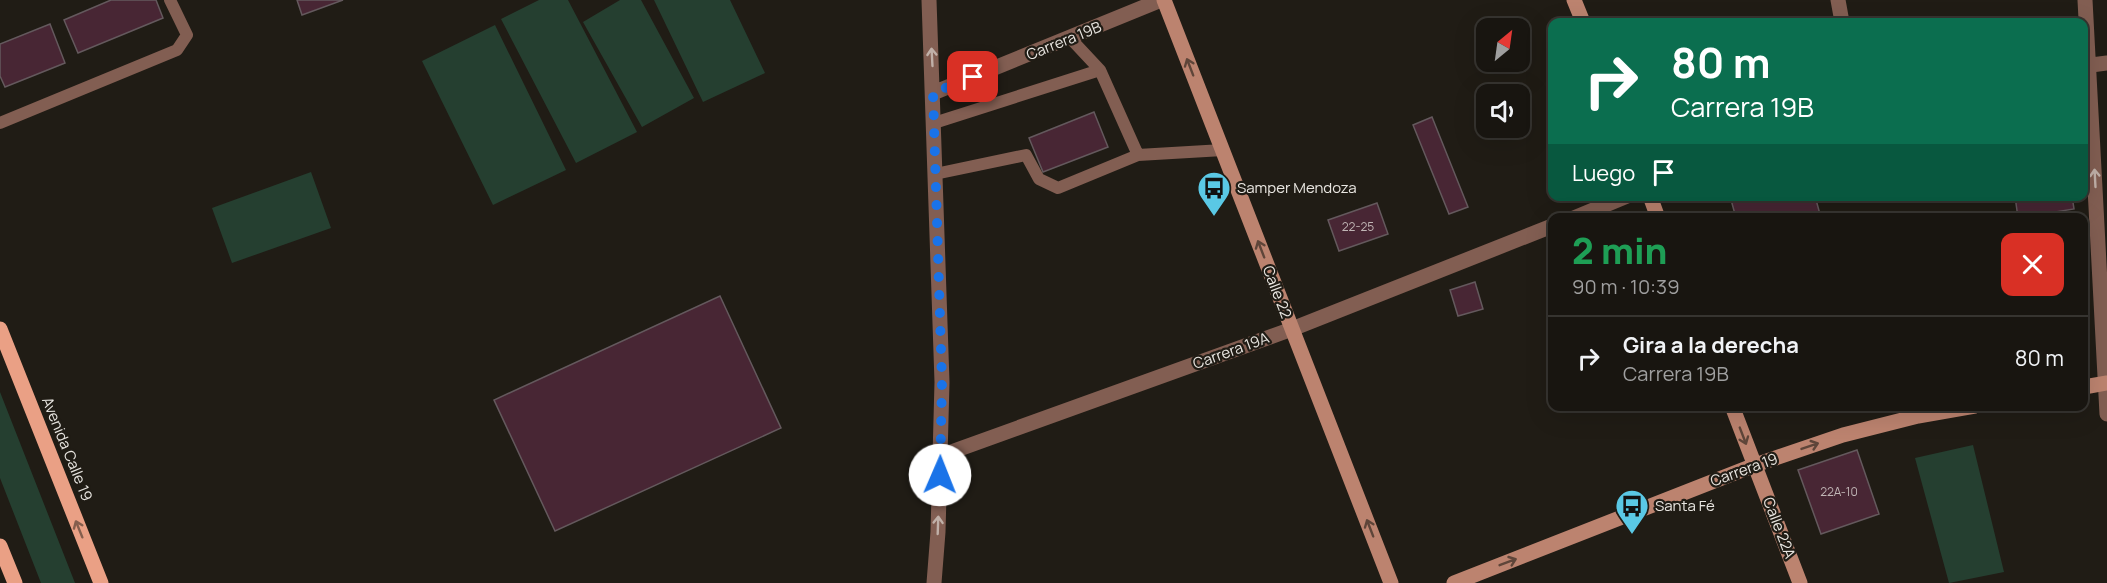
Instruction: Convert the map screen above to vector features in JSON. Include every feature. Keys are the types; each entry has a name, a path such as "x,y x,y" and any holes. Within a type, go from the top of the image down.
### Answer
{"main road":[{"name":"Avenida Calle 19","path":"0,329 101,583"},
{"path":"0,546 15,583"}],"street":[{"path":"929,0 942,382 934,583"},
{"name":"Carrera 19B","path":"933,93 1163,0"},
{"name":"Calle 22","path":"1163,0 1391,583"},
{"path":"1574,0 1581,18"},
{"path":"1838,0 1841,18"},
{"path":"2085,0 2085,18"},
{"path":"2088,66 2107,63"},
{"path":"2088,98 2107,414"},
{"path":"1586,213 1615,201"},
{"name":"Carrera 19A","path":"940,456 1292,329 1548,228"},
{"path":"2088,386 2106,383"},
{"name":"Calle 22A","path":"1734,411 1800,583"},
{"name":"Carrera 19","path":"1454,583 1755,465 1843,435 1946,411"}],"lane":[{"path":"0,123 177,50 187,35 170,0"},
{"path":"1071,39 1100,70 1138,155"},
{"path":"934,123 1100,70"},
{"path":"935,174 1026,155 1039,179 1058,188 1138,155 1223,150"}],"green space":[{"path":"539,0 568,0 637,132 576,163 501,19"},
{"path":"620,0 641,0 694,98 642,127 583,22"},
{"path":"654,0 730,0 765,73 703,102"},
{"path":"495,25 566,170 493,205 422,61"},
{"path":"311,172 331,228 232,263 212,208"},
{"path":"0,392 75,583 41,583 0,478"},
{"path":"1973,445 2004,572 1949,583 1915,458"}],"building":[{"path":"111,0 156,0 163,18 78,53 64,20"},
{"path":"297,0 343,0 302,15"},
{"path":"50,24 65,63 5,87 0,76 0,44"},
{"path":"1094,112 1108,147 1043,172 1029,138"},
{"path":"1432,117 1468,207 1449,214 1413,125"},
{"path":"1731,201 1816,201 1820,213 1735,213"},
{"path":"2016,201 2073,201 2074,209 2049,213 2017,213"},
{"path":"1377,203 1388,234 1339,251 1328,220"},
{"path":"1475,282 1483,309 1458,316 1450,290"},
{"path":"720,296 781,428 555,531 494,400"},
{"path":"1857,450 1879,514 1821,534 1798,470"}],"place":[{"name":"Samper Mendoza","path":"1214,217"},
{"name":"Santa Fé","path":"1632,535"}],"route":[{"path":"940,475 942,382 933,93 973,77"}]}
